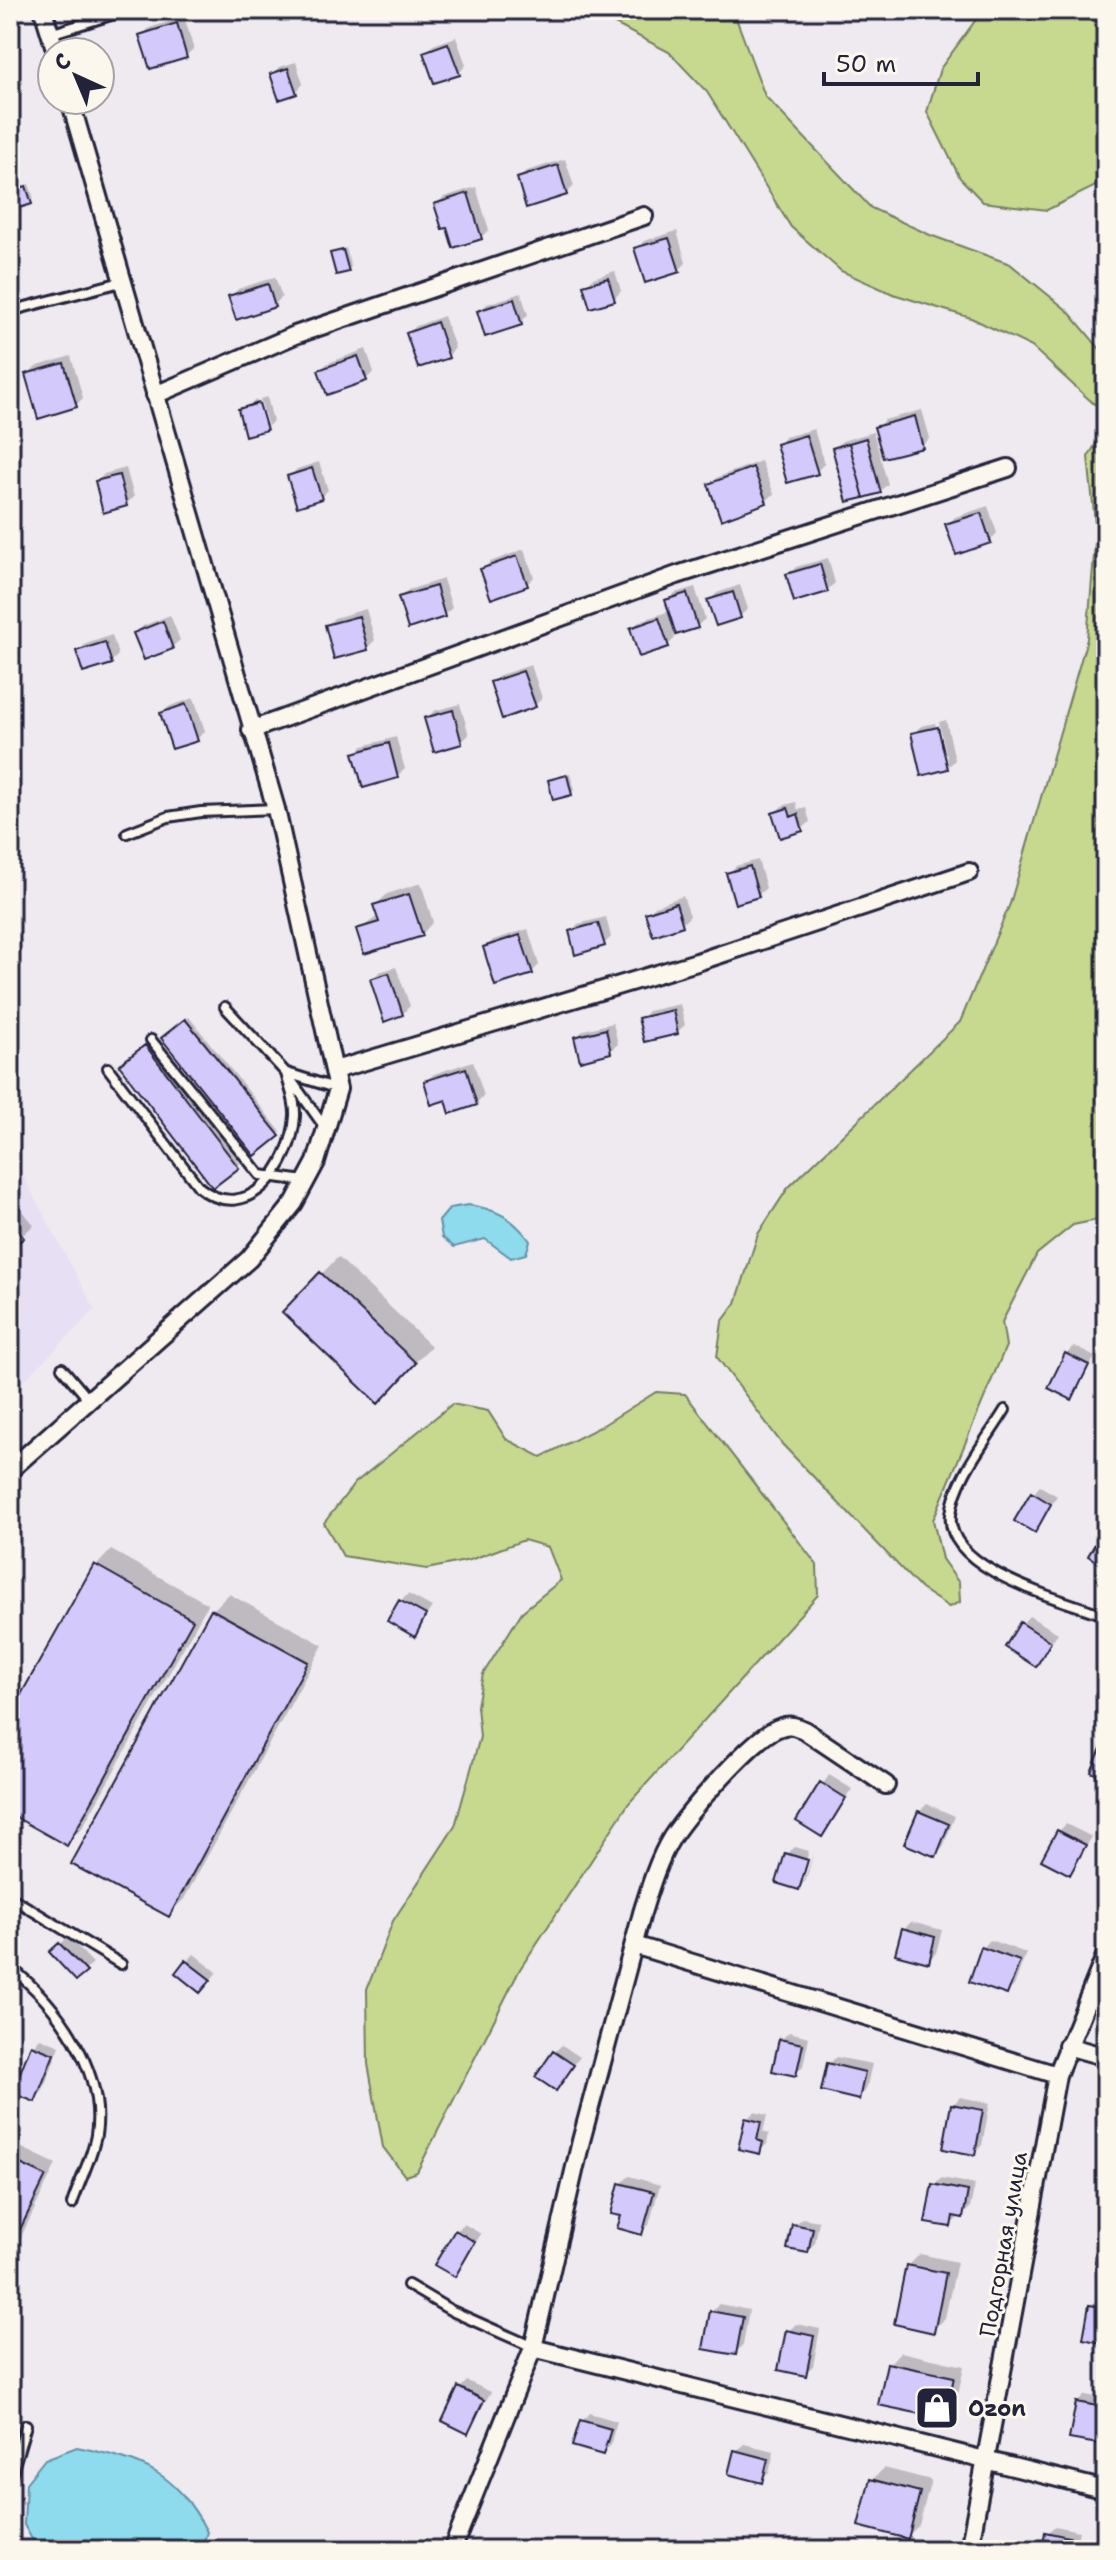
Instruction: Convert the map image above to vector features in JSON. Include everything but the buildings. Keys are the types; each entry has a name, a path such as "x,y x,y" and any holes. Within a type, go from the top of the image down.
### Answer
{"street":[{"path":"43,10 50,34"},
{"path":"10,1470 249,1259 294,1203 306,1181 327,1130 338,1089 276,809 75,116"},
{"path":"155,395 295,335 644,216"},
{"path":"251,730 677,575 1008,468"},
{"path":"335,1070 697,962 969,872"},
{"path":"452,2550 533,2348 581,2141 634,1945 653,1878 672,1837 757,1740 777,1728 791,1725 886,1785"},
{"path":"634,1945 1057,2075"},
{"name":"Подгорная улица","path":"969,2550 1057,2075 1106,1954"},
{"path":"1067,2046 1106,2057"},
{"path":"533,2348 1106,2490"}],"lane":[{"path":"50,34 127,10"},
{"path":"10,311 125,281"},
{"path":"127,833 168,817 201,812 276,809"},
{"path":"225,1007 286,1073 327,1130"},
{"path":"151,1040 260,1175 306,1181"},
{"path":"108,1068 199,1187 215,1200 224,1202 241,1198 274,1178 283,1163 295,1113 286,1073"},
{"path":"286,1073 338,1089"},
{"path":"62,1368 90,1402"},
{"path":"1005,1410 963,1481 950,1515 956,1540 973,1561 996,1574 1106,1616"},
{"path":"10,1897 121,1964"},
{"path":"10,1967 62,2018 93,2085 96,2134 72,2204"},
{"path":"408,2285 452,2311 533,2348"},
{"path":"10,2479 26,2425"}],"shaded area":[{"path":"10,1152 95,1310 10,1394"}],"green space":[{"path":"588,10 733,10 765,96 871,208 930,235 1010,264 1068,311 1106,356 1106,403 1094,404 1032,347 971,318 893,294 841,271 791,227 707,92 669,52"},
{"path":"983,10 1106,10 1106,181 1047,210 983,202 960,178 927,112 940,69"},
{"path":"1106,427 1106,1214 1102,1219 1073,1225 1037,1254 1002,1322 1006,1346 933,1520 942,1559 959,1583 960,1602 949,1607 921,1589 782,1444 717,1357 722,1322 736,1303 758,1234 788,1188 960,1022 1010,904 1087,639 1096,532 1088,457"},
{"path":"656,1392 685,1394 817,1565 818,1595 629,1803 520,1969 417,2172 405,2176 383,2147 368,2064 367,1989 393,1921 455,1826 480,1737 477,1706 483,1674 522,1612 561,1580 548,1547 524,1540 470,1560 427,1569 343,1556 324,1523 355,1483 452,1404 488,1411 506,1439 541,1457 600,1427"}],"water":[{"path":"468,1205 496,1212 517,1226 530,1241 526,1254 511,1258 485,1239 454,1247 442,1237 439,1221 450,1208"},
{"path":"77,2447 121,2457 155,2472 169,2482 195,2511 207,2532 201,2550 38,2550 24,2525 26,2483 45,2459"}],"place":[{"name":"Ozon","path":"937,2408"}]}
